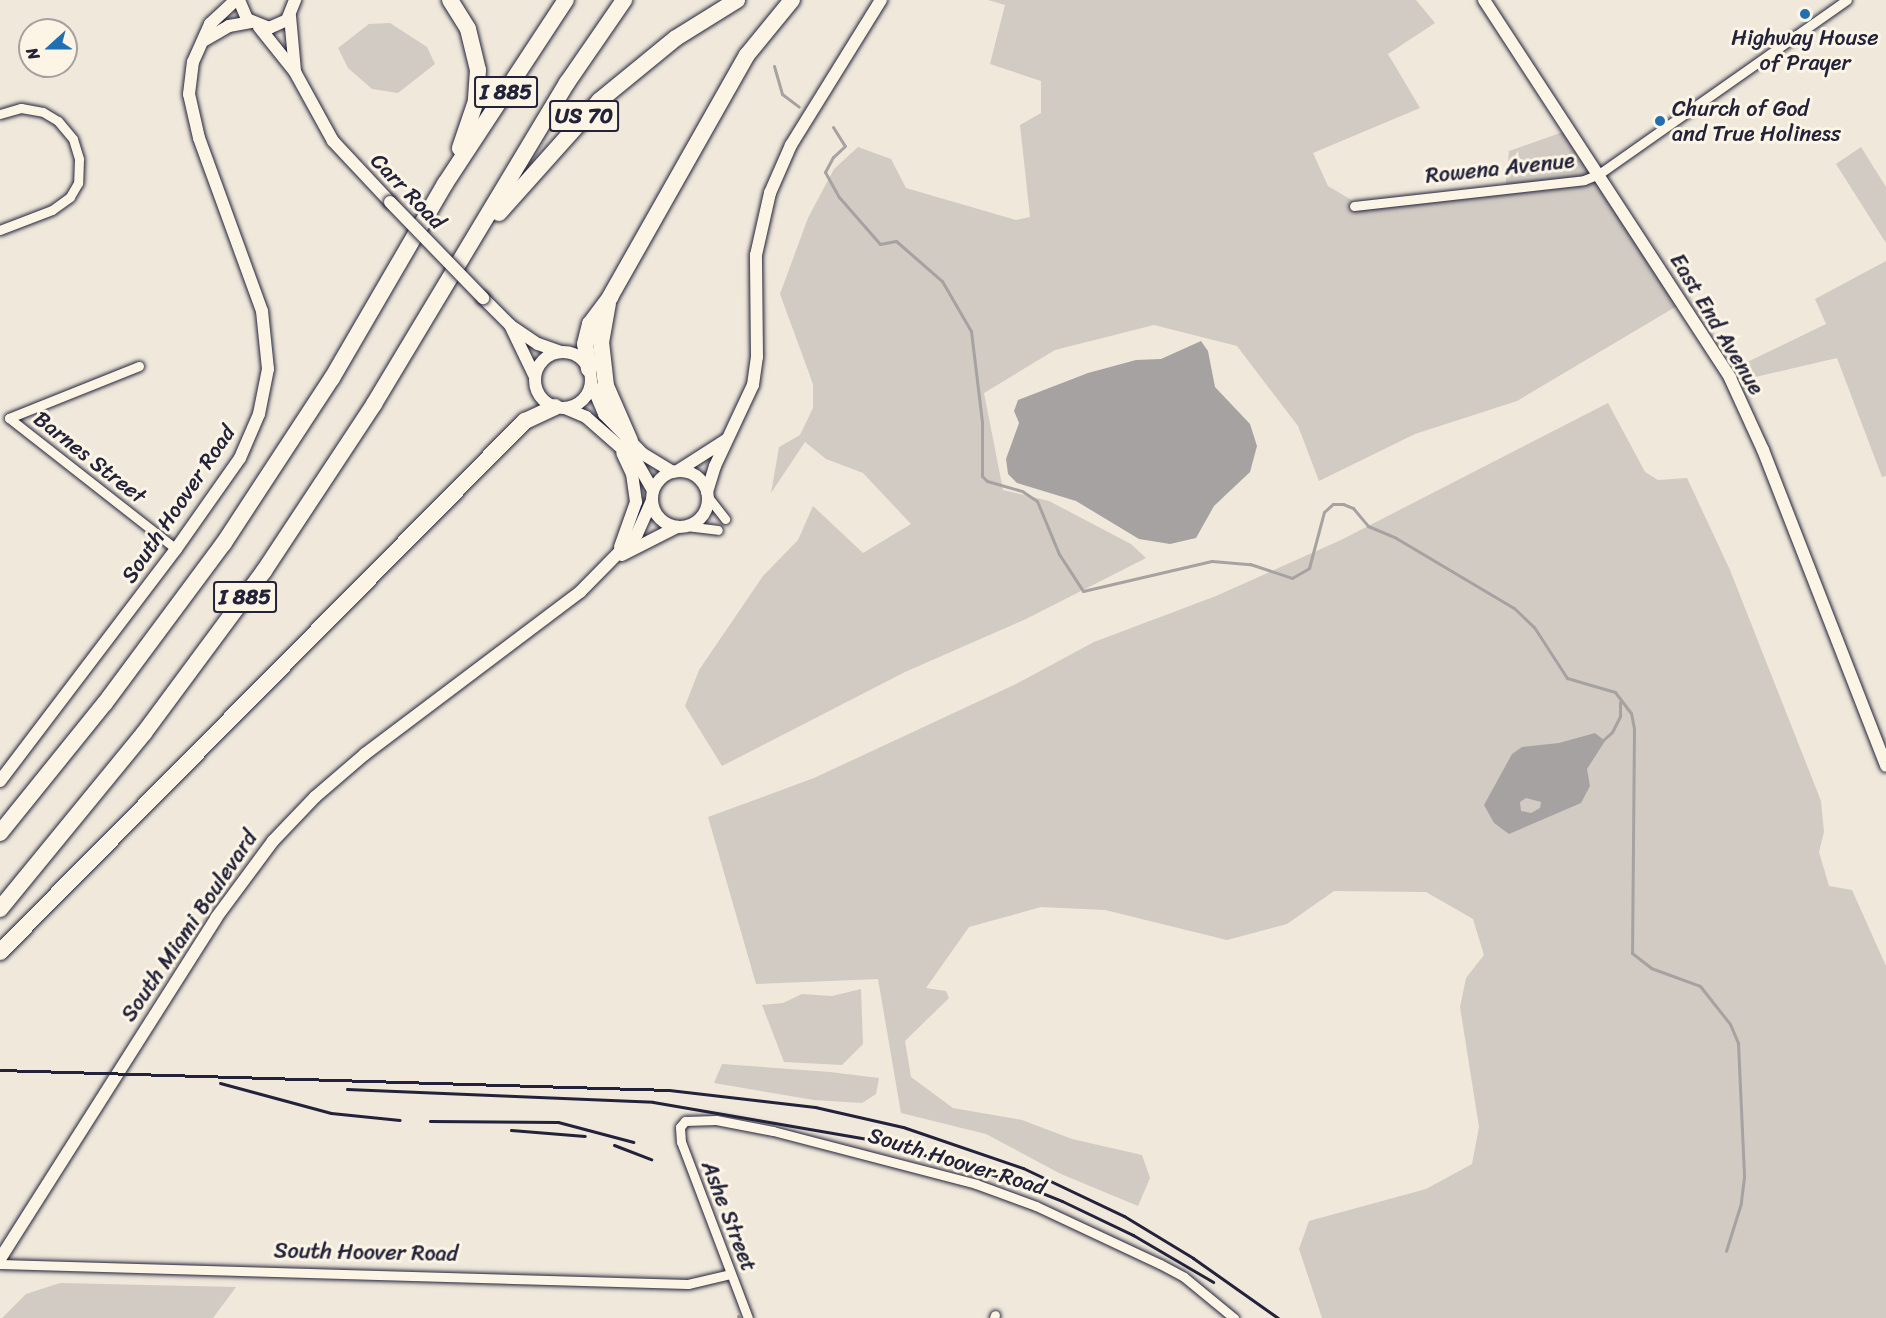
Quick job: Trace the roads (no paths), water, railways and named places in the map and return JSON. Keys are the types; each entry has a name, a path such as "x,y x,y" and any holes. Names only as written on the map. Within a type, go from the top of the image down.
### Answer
{"highway":[{"path":"445,184 469,128 478,85 473,42 450,0"},
{"name":"I 885","path":"0,833 105,703 224,543 332,378 445,184 566,0"},
{"name":"I 885","path":"0,909 144,733 251,589 326,479 567,83 624,0"},
{"name":"US 70","path":"459,263 531,174 599,101 676,38 736,0"},
{"path":"590,376 588,330 610,297 734,76 792,0"},
{"path":"610,297 601,342 606,386 624,444"},
{"path":"0,952 525,421 560,407"}],"street":[{"name":"Carr Road","path":"238,0 295,72 333,141 510,325 538,344 561,352"},
{"name":"South Hoover Road","path":"0,781 176,549 247,444 263,397 268,369 259,297 190,106 190,72 210,24 238,0"},
{"path":"203,41 222,29 255,24 274,27 290,16 295,0"},
{"path":"682,527 702,516 726,440 748,400 755,371 756,255 770,194 791,145 881,0"},
{"name":"East End Avenue","path":"1484,0 1599,174 1738,394 1886,766"},
{"name":"Rowena Avenue","path":"1354,206 1584,180 1599,174 1847,0"},
{"name":"Carr Road","path":"290,16 295,72"},
{"path":"0,114 21,108 43,112 58,121 73,139 79,159 78,183 70,197 52,210 0,230"},
{"name":"Carr Road","path":"510,325 535,377"},
{"path":"718,530 682,527 660,518 639,465 624,444 600,410 590,376 580,357 561,352 544,359 535,377 540,395 560,407 586,417 624,444 650,460 675,471 696,476 725,519"},
{"name":"Barnes Street","path":"139,366 9,418 176,549"},
{"path":"560,407 582,400 590,376"},
{"path":"652,496 660,479 726,440"},
{"path":"615,560 636,502 624,444"},
{"name":"South Miami Boulevard","path":"0,1258 216,918 280,833 365,754 555,613 615,560 643,527 652,496"},
{"name":"South Miami Boulevard","path":"615,560 682,527"},
{"name":"South Hoover Road","path":"680,1127 692,1119 739,1124 976,1184 1036,1206 1160,1264 1191,1283 1234,1318"},
{"name":"Ashe Street","path":"680,1127 681,1142 748,1318"},
{"name":"South Hoover Road","path":"0,1264 688,1284 730,1274"}],"waterway":[{"path":"774,66 782,94 799,107"},
{"path":"833,127 845,146 833,157 825,172 839,197 880,244 896,241 942,281 971,331 982,422 982,476 987,481 1022,491 1037,501 1059,554 1083,591 1212,561 1250,564 1292,578 1309,568 1324,512 1333,504 1343,504 1353,508 1368,526 1396,538 1514,608 1534,627 1567,678 1615,692 1631,713 1634,728 1632,953 1651,968 1700,986 1730,1024 1738,1043 1744,1177 1741,1203 1726,1251"},
{"path":"1602,741 1612,732 1620,716 1620,702"}],"railway":[{"path":"0,1070 669,1090 815,1107 903,1127 1023,1168 1124,1216 1193,1258 1278,1318"},
{"path":"220,1083 331,1113 400,1120"},
{"path":"347,1089 653,1102 872,1140 1007,1179 1062,1201 1133,1235 1213,1282"},
{"path":"430,1121 558,1122 633,1142"},
{"path":"511,1130 585,1136"},
{"path":"614,1145 651,1159"}],"place":[{"name":"Highway House of Prayer","path":"1805,14"},
{"name":"Church of God and True Holiness","path":"1660,121"}]}
